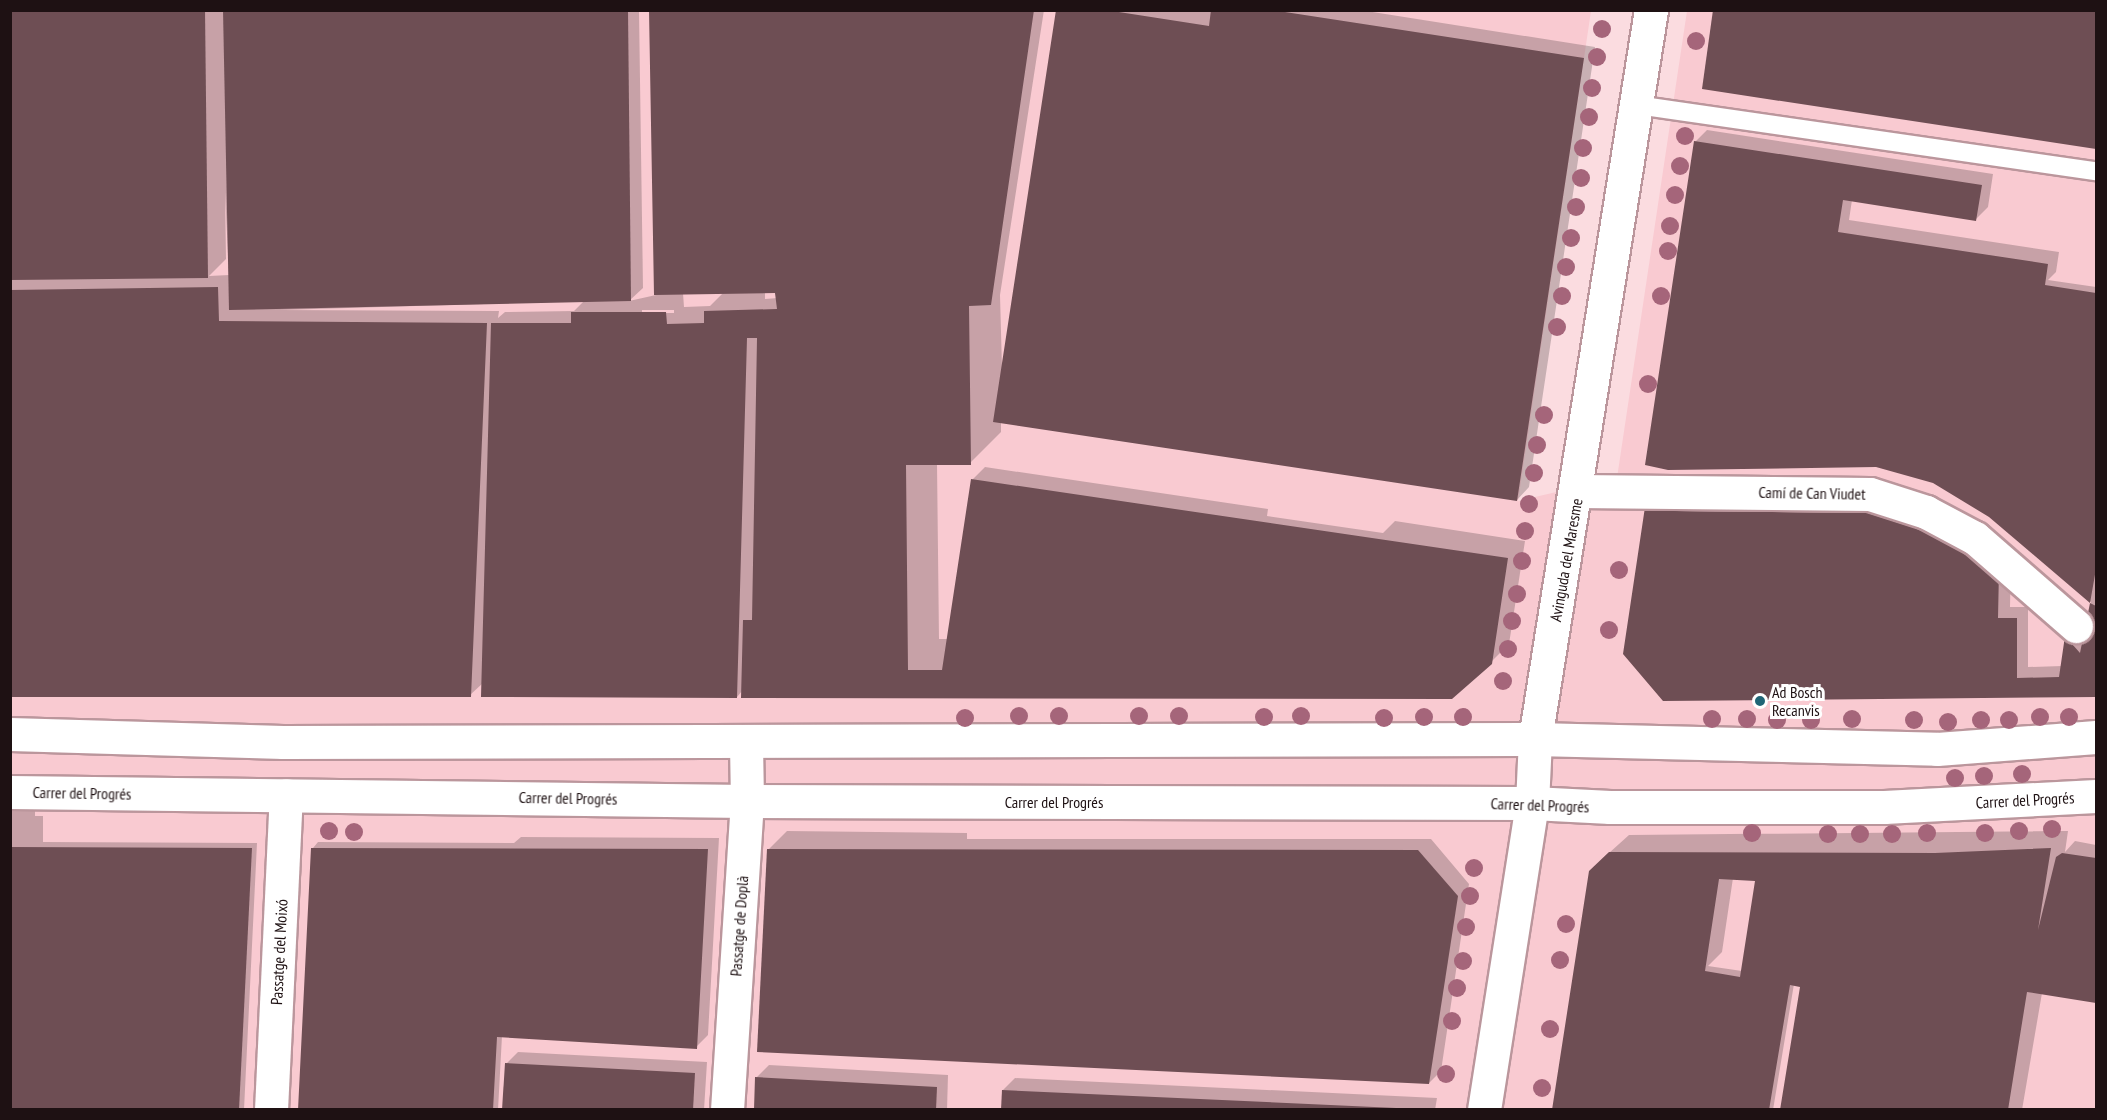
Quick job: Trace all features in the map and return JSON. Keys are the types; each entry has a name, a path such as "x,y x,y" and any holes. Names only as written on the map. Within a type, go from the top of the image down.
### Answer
{"street":[{"name":"Avinguda del Maresme","path":"1484,1110 1532,803 1535,739 1577,491 1651,10"},
{"name":"Camí de Can Viudet","path":"1577,491 1870,494 1926,512 1975,538 2076,626"},
{"path":"10,734 283,742 503,739 746,742 1535,739 1937,748 2085,738"},
{"name":"Passatge de Doplà","path":"727,1110 747,801 746,742"},
{"name":"Carrer del Progrés","path":"10,792 747,801 1532,803 1610,807 1884,807 2097,796"},
{"name":"Passatge del Moixó","path":"271,1110 286,795"}],"lane":[{"path":"1636,105 2097,171"}],"shaded area":[{"path":"10,11 1591,11 1518,501 1617,478 1687,11 2096,11 2096,1109 11,1109"}],"building":[{"path":"10,10 205,10 208,278 10,280"},
{"path":"223,10 628,10 631,301 229,310"},
{"path":"649,10 1034,10 991,305 969,306 971,465 906,465 908,670 942,670 971,479 1508,558 1492,664 1452,699 741,698 743,620 752,620 757,338 747,338 737,698 481,697 491,323 571,323 571,312 666,312 667,324 704,323 704,311 777,309 775,293 654,295"},
{"path":"1056,10 1106,10 1209,26 1211,10 1272,10 1584,58 1517,501 993,422"},
{"path":"1713,10 2096,10 2096,149 1702,89"},
{"path":"1694,141 1982,185 1976,221 1843,200 1838,232 2048,264 2045,285 2096,293 2096,569 2090,603 1989,517 1933,483 1876,467 1668,470 1645,465"},
{"path":"218,287 219,321 487,323 471,697 10,697 10,290"},
{"path":"1858,506 1930,531 1999,570 1998,618 2017,618 2017,678 2059,677 2065,636 2080,653 2090,603 2096,606 2096,697 1663,701 1623,654 1645,507"},
{"path":"10,847 252,848 239,1110 10,1110"},
{"path":"311,848 708,849 697,1049 497,1037 493,1110 298,1110"},
{"path":"2051,848 2038,930 2056,857 2062,853 2096,858 2096,1003 2027,992 2008,1110 1780,1110 1800,987 1790,985 1769,1110 1552,1110 1589,871 1609,852 1935,853","holes":["1719,879 1755,881 1740,977 1705,971"]},
{"path":"767,849 1418,850 1458,896 1429,1084 757,1052"},
{"path":"505,1063 695,1073 693,1110 502,1110"},
{"path":"755,1077 937,1087 936,1110 754,1110"},
{"path":"1002,1090 1396,1108 1396,1110 1001,1110"}],"place":[{"name":"Ad Bosch Recanvis","path":"1760,701"}]}
